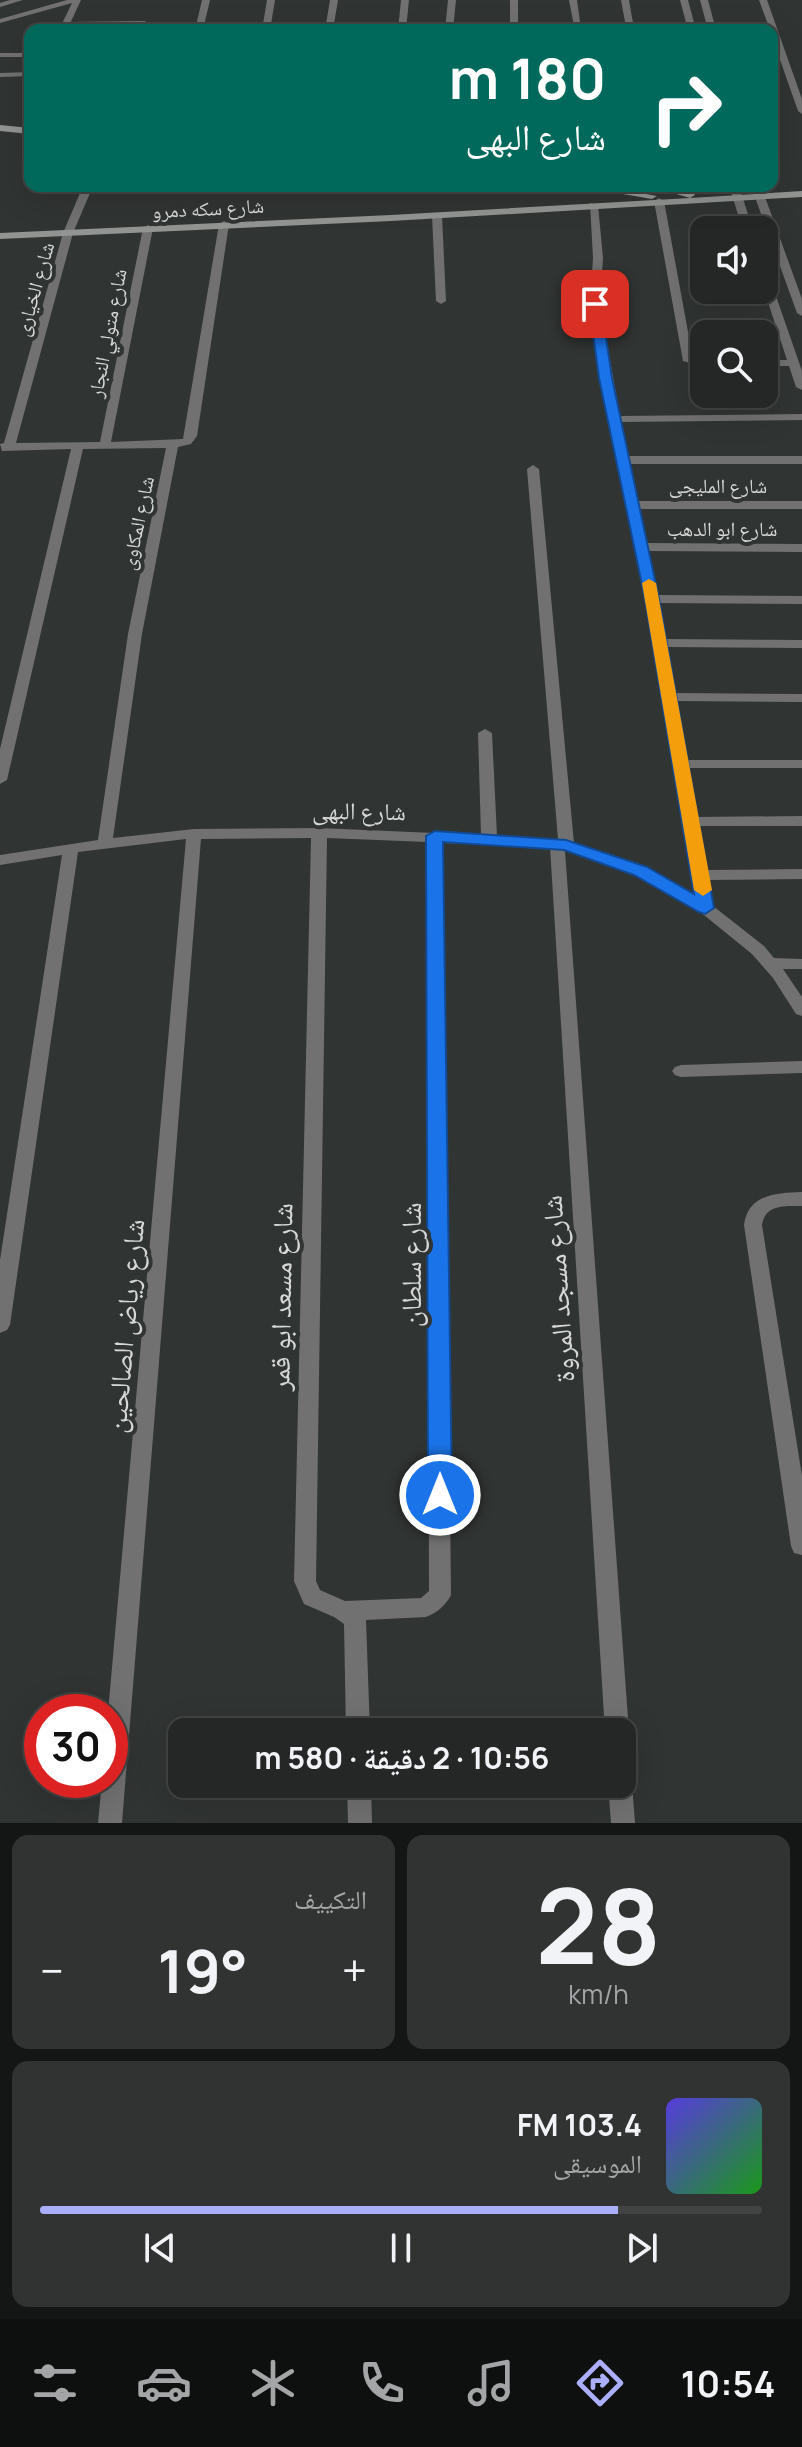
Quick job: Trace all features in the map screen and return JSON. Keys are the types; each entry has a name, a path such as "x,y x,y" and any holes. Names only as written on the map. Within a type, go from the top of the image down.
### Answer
{"main road":[{"path":"0,118 24,120"},
{"path":"0,128 24,130"},
{"path":"631,192 664,201"},
{"path":"677,192 703,199"},
{"name":"شارع سكه دمرو","path":"0,236 437,216 703,199 731,192"},
{"name":"شارع سكه دمرو","path":"772,192 802,194"}],"street":[{"path":"0,5 19,0"},
{"path":"0,18 55,0"},
{"path":"0,18 76,0"},
{"path":"66,24 76,0"},
{"path":"200,24 206,0"},
{"path":"267,24 271,0"},
{"path":"330,24 334,0"},
{"path":"403,24 405,0"},
{"path":"450,24 452,0"},
{"path":"514,0 514,24"},
{"path":"573,0 575,23 582,24"},
{"path":"625,0 628,24"},
{"path":"684,0 690,24"},
{"path":"704,0 710,24"},
{"path":"763,0 771,24"},
{"path":"125,24 145,23"},
{"path":"778,43 802,111"},
{"path":"0,55 24,55"},
{"path":"0,75 24,74"},
{"name":"شارع الخيارى","path":"2,448 68,233 85,192"},
{"path":"735,192 743,216"},
{"path":"757,192 802,313"},
{"path":"664,201 690,361"},
{"path":"593,205 598,258 595,304 606,378 652,599 705,908"},
{"path":"437,216 441,301"},
{"name":"شارع المكاوى","path":"105,843 135,634 173,444 187,442 191,436 224,224"},
{"name":"شارع متولي النجار","path":"105,445 148,228"},
{"path":"774,304 802,387"},
{"path":"778,363 794,363"},
{"path":"616,419 802,417"},
{"path":"2,448 173,444"},
{"path":"0,780 78,446"},
{"path":"625,460 802,460"},
{"name":"شارع مسجد المروة","path":"533,469 562,844 616,1718"},
{"name":"شارع المليجى","path":"634,505 802,505"},
{"name":"شارع ابو الدهب","path":"642,547 802,548"},
{"path":"652,599 802,600"},
{"path":"658,643 802,644"},
{"path":"669,697 802,698"},
{"path":"485,733 489,839"},
{"path":"681,764 802,764"},
{"path":"691,822 802,821"},
{"name":"شارع مسعد ابو قمر","path":"319,833 305,1589 315,1601 346,1611"},
{"name":"شارع البهى","path":"0,860 105,843 194,834 435,836 562,844 640,871 705,908 733,928 769,963 802,1010"},
{"name":"شارع رياض الصالحين","path":"110,1823 194,834"},
{"name":"شارع سلطان","path":"346,1611 426,1607 440,1595 435,836"},
{"path":"0,1325 71,848"},
{"path":"701,875 802,874"},
{"path":"769,963 802,964"},
{"path":"681,1071 802,1067"},
{"path":"802,1199 762,1205 756,1210 753,1225 802,1546"},
{"path":"346,1611 355,1621 358,1718"},
{"path":"359,1798 360,1823"},
{"path":"621,1798 623,1823"}],"slow traffic":[{"path":"649,583 703,890"}],"route":[{"path":"440,1495 435,836 566,845 640,871 705,908 652,599 606,378 595,304"}]}
